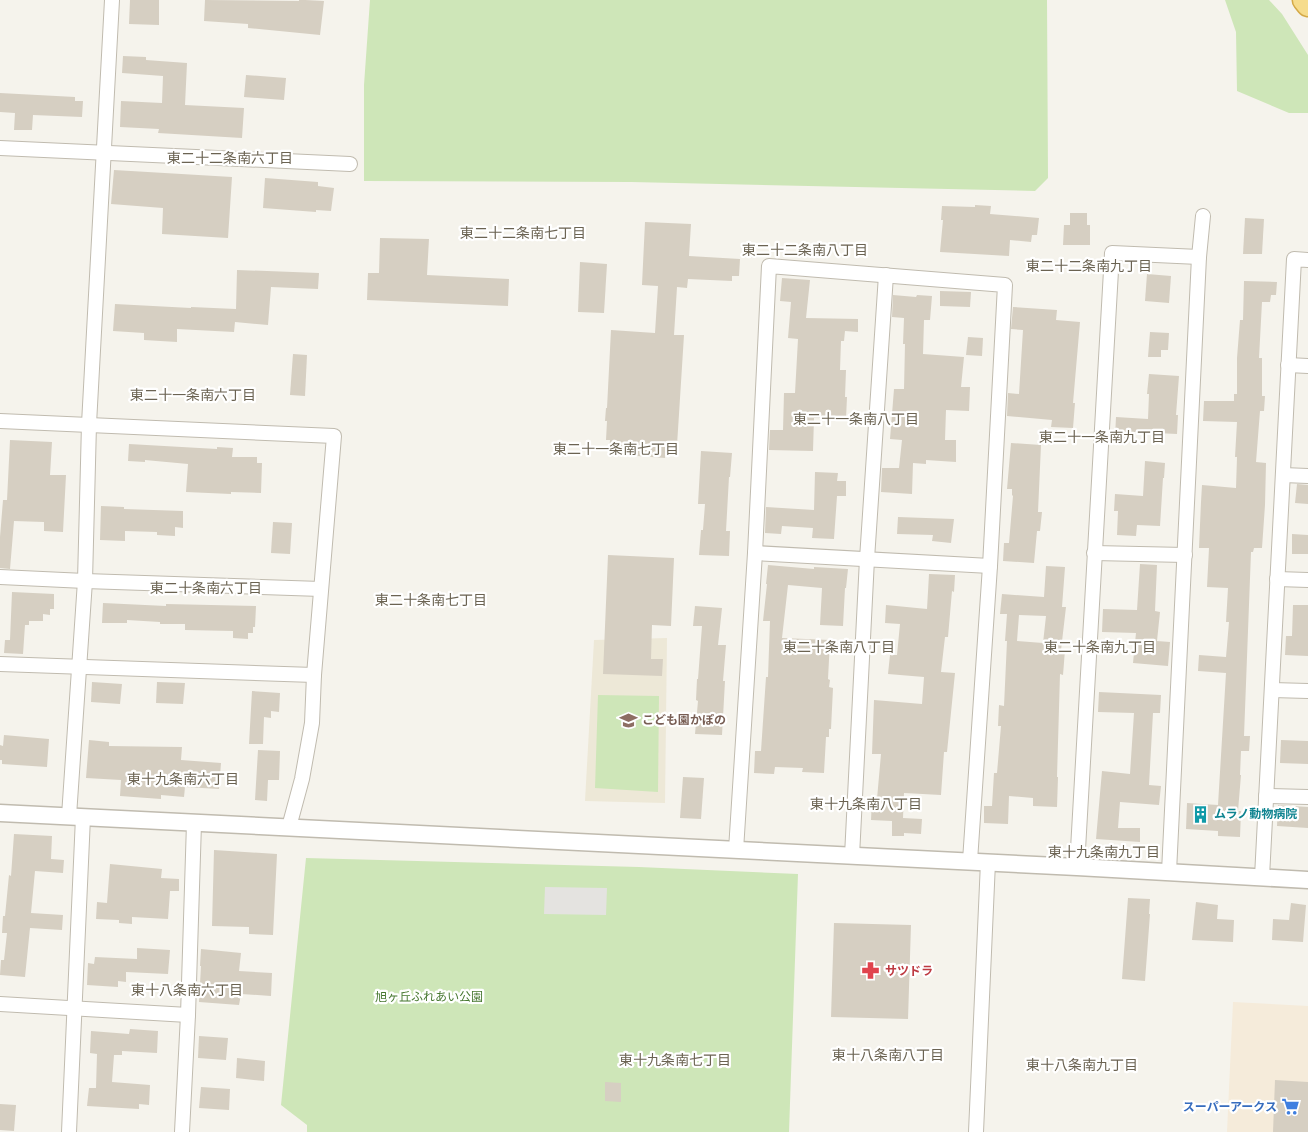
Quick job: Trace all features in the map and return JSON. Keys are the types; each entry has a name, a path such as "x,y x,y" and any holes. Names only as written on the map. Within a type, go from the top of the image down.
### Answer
{"highway":[{"path":"1304,0 1308,5"}],"street":[{"path":"69,1132 74,1007 79,667 85,581 89,424 112,0"},
{"path":"0,148 350,164"},
{"path":"1170,872 1203,216"},
{"path":"1077,867 1112,253 1200,257"},
{"path":"1262,876 1294,259 1308,260"},
{"path":"736,850 755,553 769,266 1005,285 990,566 970,861"},
{"path":"852,856 886,275"},
{"path":"1288,365 1308,366"},
{"path":"0,421 334,436 314,676 312,723 302,779 289,827"},
{"path":"1283,475 1308,476"},
{"path":"755,553 990,566"},
{"path":"1094,553 1185,555"},
{"path":"0,577 321,589"},
{"path":"1277,580 1308,580"},
{"path":"0,664 314,676"},
{"path":"1272,690 1308,691"},
{"path":"1266,796 1308,797"},
{"path":"0,813 970,861 1308,880"},
{"path":"182,1132 194,822"},
{"path":"976,1132 988,862"},
{"path":"0,1004 188,1015"}],"shaded area":[{"name":"こども園かぽの","path":"667,638 665,803 585,801 594,640"},
{"path":"545,887 607,888 606,915 544,914"},
{"path":"1233,1002 1308,1006 1308,1132 1227,1132"}],"green space":[{"path":"370,0 1047,0 1048,178 1035,191 631,182 364,181 364,85"},
{"path":"1225,0 1269,0 1282,14 1308,55 1308,113 1289,113 1237,91 1236,32"},
{"path":"598,695 659,696 658,792 595,788"},
{"name":"旭ヶ丘ふれあい公園","path":"306,858 639,867 798,874 789,1132 307,1132 307,1125 281,1105"}],"building":[{"path":"130,0 159,0 159,25 129,24"},
{"path":"205,0 324,1 320,35 248,28 248,24 204,21"},
{"path":"123,56 146,57 146,60 187,63 185,105 244,108 242,138 158,133 159,129 120,127 121,101 162,103 163,76 122,73"},
{"path":"246,75 286,78 284,100 244,97"},
{"path":"0,93 75,97 75,101 83,101 82,117 33,115 32,130 14,130 15,113 0,112"},
{"path":"114,170 232,177 228,238 162,234 163,208 111,204"},
{"path":"265,178 318,182 318,186 334,188 331,211 316,210 316,212 263,208"},
{"path":"975,205 991,206 990,214 1039,218 1037,235 1032,235 1031,242 1010,240 1009,256 940,252 943,220 941,220 942,206 975,207"},
{"path":"1070,213 1087,213 1087,225 1090,225 1090,245 1063,245 1064,225 1070,225"},
{"path":"1245,218 1264,219 1262,254 1243,254"},
{"path":"645,222 691,224 689,256 740,259 739,276 732,276 732,281 688,279 687,288 677,287 674,335 684,335 677,445 666,444 665,458 609,454 610,440 606,440 607,421 605,421 611,330 655,333 658,286 642,285"},
{"path":"380,238 429,239 427,275 509,279 508,306 367,300 368,273 379,273"},
{"path":"580,262 607,264 604,313 578,312"},
{"path":"237,270 319,273 318,289 271,287 268,325 235,322 234,332 177,329 177,342 144,340 144,333 113,331 115,304 236,309"},
{"path":"1147,274 1171,276 1169,303 1145,301"},
{"path":"782,278 810,280 806,318 858,319 858,332 845,331 844,341 841,341 840,370 846,370 846,419 814,418 813,451 769,450 770,430 783,430 784,393 795,393 798,339 788,338 791,302 780,301"},
{"path":"1244,281 1277,282 1276,295 1271,295 1270,302 1262,302 1259,358 1262,358 1262,396 1265,396 1264,411 1260,411 1256,462 1266,463 1265,505 1262,548 1254,548 1253,552 1251,552 1244,736 1250,736 1249,751 1241,751 1238,811 1241,811 1240,837 1218,836 1218,831 1186,829 1187,803 1218,805 1226,673 1198,671 1199,655 1226,657 1229,622 1226,622 1228,588 1207,587 1209,548 1199,548 1201,502 1202,485 1236,488 1237,422 1203,421 1204,401 1234,401 1234,394 1237,394 1237,358 1240,320 1243,320"},
{"path":"940,291 971,292 970,307 940,306"},
{"path":"893,295 932,296 930,320 924,320 923,354 964,357 961,387 970,387 969,411 946,410 945,440 956,440 956,462 926,460 926,464 913,463 912,494 881,492 882,468 899,468 902,440 890,439 894,389 904,389 905,344 903,344 904,318 892,317"},
{"path":"1013,307 1057,310 1056,320 1080,322 1073,403 1075,403 1073,428 1051,427 1052,420 1007,416 1008,393 1019,394 1023,330 1011,329"},
{"path":"1150,332 1169,333 1168,350 1161,350 1161,357 1148,357"},
{"path":"968,337 983,338 982,356 966,355"},
{"path":"293,354 307,355 305,396 290,395"},
{"path":"1149,374 1179,376 1176,415 1178,415 1177,434 1135,432 1135,438 1115,437 1116,417 1148,419 1149,394 1147,394"},
{"path":"10,440 52,442 50,475 66,475 63,532 44,531 44,522 14,521 10,569 0,568 0,537 3,500 7,500"},
{"path":"1011,443 1041,445 1038,512 1042,512 1040,531 1037,531 1034,563 1003,561 1004,543 1009,543 1013,496 1012,489 1007,489"},
{"path":"129,444 217,449 217,447 233,448 232,457 257,457 257,463 262,463 261,493 186,492 188,464 145,460 145,462 128,461"},
{"path":"701,451 732,453 726,531 730,531 729,556 699,555 705,504 698,504"},
{"path":"1145,461 1165,463 1160,526 1137,525 1136,536 1117,535 1118,511 1114,511 1115,494 1143,496"},
{"path":"815,472 838,473 837,481 846,481 846,496 837,496 834,539 812,538 813,528 782,526 781,534 765,533 766,507 814,510"},
{"path":"1297,484 1308,485 1308,504 1295,503"},
{"path":"101,506 124,507 124,509 183,511 183,528 175,527 175,536 157,535 157,532 125,531 125,541 100,540"},
{"path":"898,517 954,519 951,543 932,541 933,535 897,534"},
{"path":"273,522 292,523 290,554 271,553"},
{"path":"1292,534 1308,535 1308,554 1292,554"},
{"path":"608,555 674,558 671,626 652,625 651,659 663,659 662,676 603,674"},
{"path":"1140,564 1157,565 1155,611 1160,612 1157,641 1170,642 1168,666 1133,663 1136,633 1102,632 1103,609 1137,610"},
{"path":"768,565 814,569 814,567 848,569 843,626 820,625 822,588 788,585 782,638 830,640 828,679 830,680 829,687 833,688 831,729 829,729 829,737 826,737 824,773 802,772 803,768 775,767 774,774 754,773 755,751 761,751 766,677 768,677 770,621 763,621"},
{"path":"1046,566 1065,567 1062,607 1066,607 1061,650 1065,650 1063,675 1060,674 1057,807 1033,806 1033,798 1009,796 1008,824 984,823 984,806 992,806 994,773 997,773 1001,726 998,726 999,705 1004,706 1007,614 1000,614 1002,594 1044,597","holes":["1019,615 1046,616 1043,643 1017,641"]},
{"path":"929,574 955,575 948,637 945,637 941,672 955,673 947,752 944,752 941,795 904,793 903,818 922,819 921,834 904,833 904,836 892,836 892,821 871,820 872,799 877,799 881,754 872,754 874,700 922,704 924,677 888,674 890,655 897,655 900,624 885,623 886,605 927,609"},
{"path":"12,592 54,594 54,609 50,609 50,615 43,614 43,621 29,621 29,625 25,625 23,654 4,653 5,640 10,640"},
{"path":"103,603 166,606 166,604 256,606 255,627 253,627 253,633 248,633 248,639 233,638 233,631 185,630 185,624 160,624 160,622 127,620 127,623 102,623"},
{"path":"1293,605 1308,605 1308,656 1285,655 1286,636 1292,636"},
{"path":"695,606 722,608 718,645 726,645 722,735 695,734 698,701 696,700 697,679 702,626 693,626"},
{"path":"92,682 122,684 120,704 91,702"},
{"path":"157,682 185,683 183,704 156,703"},
{"path":"252,691 280,693 279,712 271,711 271,718 264,717 263,744 249,744"},
{"path":"1099,692 1161,695 1160,713 1153,713 1149,785 1161,786 1159,805 1120,802 1118,828 1140,828 1140,842 1096,839 1102,771 1130,774 1134,713 1098,712"},
{"path":"4,735 49,739 47,767 2,764 2,760 0,760 0,745 3,746"},
{"path":"89,740 109,742 109,746 182,747 181,760 221,763 219,789 185,787 184,797 161,795 161,799 120,796 121,780 86,778"},
{"path":"1281,740 1308,741 1308,764 1280,763"},
{"path":"258,750 280,751 279,780 268,780 267,801 255,800"},
{"path":"683,777 704,778 701,819 680,818"},
{"path":"1278,805 1308,807 1308,828 1277,826"},
{"path":"14,834 52,836 51,859 64,860 63,873 35,871 31,913 63,915 62,930 30,928 25,977 0,975 7,933 2,933 3,916 5,916 9,875 11,876"},
{"path":"214,850 277,854 273,935 249,934 249,927 212,926"},
{"path":"110,864 162,869 161,878 179,879 179,891 170,891 168,919 132,917 132,924 119,923 119,920 96,919 97,902 107,903"},
{"path":"1128,898 1150,899 1145,981 1122,979"},
{"path":"1196,902 1218,905 1217,919 1234,920 1233,942 1192,940"},
{"path":"1291,903 1306,905 1303,942 1272,940 1273,919 1289,920"},
{"name":"サツドラ","path":"834,923 911,925 908,1019 831,1017"},
{"path":"137,948 170,950 168,974 126,972 126,982 118,981 118,987 87,985 88,963 94,964 95,957 137,959"},
{"path":"201,949 241,953 239,971 272,973 271,996 241,994 239,1005 199,1002"},
{"path":"130,1029 158,1031 157,1053 122,1051 122,1055 114,1055 112,1082 150,1085 149,1105 139,1104 139,1109 87,1106 89,1088 96,1088 97,1054 90,1053 91,1031 129,1034"},
{"path":"199,1036 228,1038 226,1060 198,1058"},
{"path":"237,1058 265,1061 264,1081 236,1078"},
{"name":"スーパーアークス","path":"1275,1080 1308,1082 1308,1132 1273,1132"},
{"path":"605,1082 621,1083 621,1102 605,1101"},
{"path":"201,1087 230,1089 229,1110 199,1108"},
{"path":"0,1104 16,1105 14,1131 0,1130"}],"place":[{"name":"こども園かぽの","path":"628,720"},
{"name":"ムラノ動物病院","path":"1200,814"},
{"name":"サツドラ","path":"871,971"},
{"name":"スーパーアークス","path":"1291,1107"}],"district":[{"name":"東二十二条南六丁目","path":"230,158"},
{"name":"東二十二条南七丁目","path":"523,233"},
{"name":"東二十二条南八丁目","path":"805,250"},
{"name":"東二十二条南九丁目","path":"1089,266"},
{"name":"東二十一条南六丁目","path":"193,395"},
{"name":"東二十一条南八丁目","path":"856,419"},
{"name":"東二十一条南九丁目","path":"1102,437"},
{"name":"東二十一条南七丁目","path":"616,449"},
{"name":"東二十条南六丁目","path":"206,588"},
{"name":"東二十条南七丁目","path":"431,600"},
{"name":"東二十条南八丁目","path":"839,647"},
{"name":"東二十条南九丁目","path":"1100,647"},
{"name":"東十九条南六丁目","path":"183,779"},
{"name":"東十九条南八丁目","path":"866,804"},
{"name":"東十九条南九丁目","path":"1104,852"},
{"name":"東十八条南六丁目","path":"187,990"},
{"name":"東十八条南八丁目","path":"888,1055"},
{"name":"東十九条南七丁目","path":"675,1060"},
{"name":"東十八条南九丁目","path":"1082,1065"}]}
